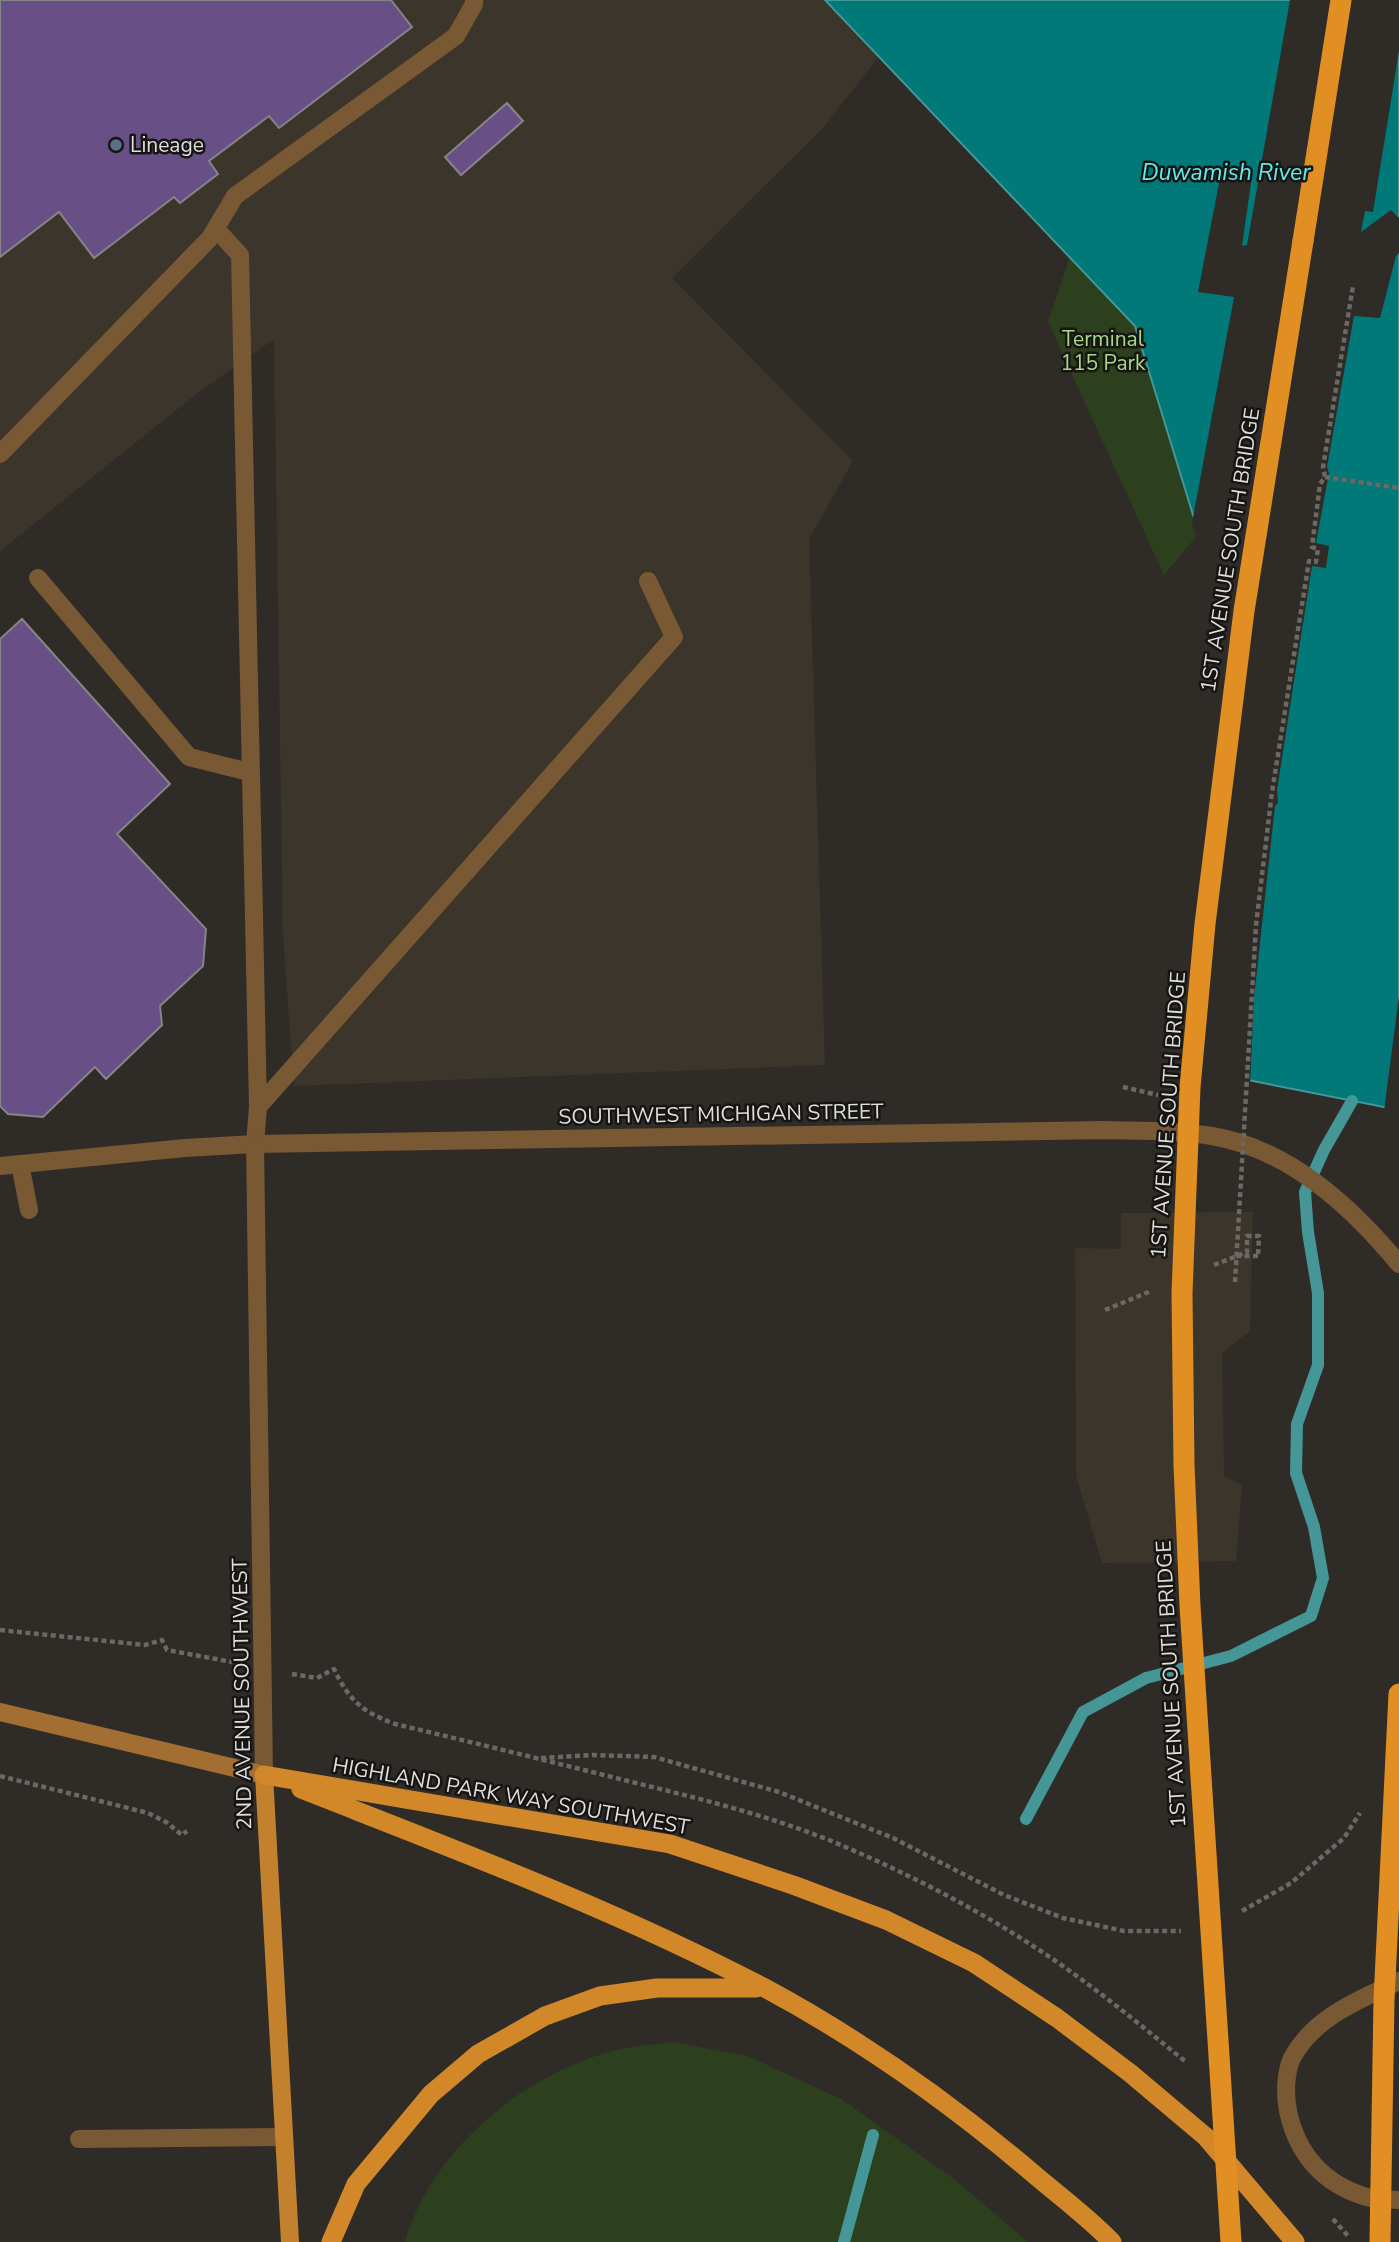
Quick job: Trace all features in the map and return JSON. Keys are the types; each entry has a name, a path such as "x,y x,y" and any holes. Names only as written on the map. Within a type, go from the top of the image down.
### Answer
{"highway":[{"name":"1ST AVENUE SOUTH BRIDGE","path":"1231,2242 1190,1606 1184,1465 1182,1293 1190,1087 1205,924 1244,611 1341,0"},
{"path":"1380,2242 1384,2000 1399,1694"},
{"name":"HIGHLAND PARK WAY SOUTHWEST","path":"264,1775 497,1867 645,1930 764,1988 872,2052 988,2135 1112,2242"},
{"name":"HIGHLAND PARK WAY SOUTHWEST","path":"264,1775 670,1844 793,1885 886,1920 974,1963 1057,2018 1130,2073 1206,2137 1295,2242"},
{"path":"331,2242 356,2184 431,2094 478,2054 545,2016 600,1996 657,1988 764,1988"}],"main road":[{"name":"HIGHLAND PARK WAY SOUTHWEST","path":"0,1712 264,1775"},
{"name":"2ND AVENUE SOUTHWEST","path":"264,1775 290,2242"}],"street":[{"path":"0,454 210,238 235,196 456,36 474,0"},
{"name":"2ND AVENUE SOUTHWEST","path":"216,229 240,255 258,1107 255,1144 264,1775"},
{"path":"37,578 189,757 249,772"},
{"path":"258,1107 674,637 648,581"},
{"name":"SOUTHWEST MICHIGAN STREET","path":"0,1166 255,1144 1163,1131 1213,1136 1256,1149 1296,1170 1338,1199 1375,1234 1399,1264"},
{"path":"20,1164 29,1210"},
{"path":"1399,1981 1338,2010 1308,2037 1291,2060 1285,2096 1293,2132 1310,2162 1336,2184 1368,2197 1399,2200"},
{"path":"79,2139 284,2137"}],"path":[{"path":"1235,1282 1258,911 1274,778 1309,561 1316,562 1318,549 1312,547 1320,484 1325,477 1323,467 1353,286"},
{"path":"1325,477 1399,488"},
{"path":"1236,1256 1258,1256 1259,1236 1247,1236 1247,1252"},
{"path":"0,1630 145,1645 162,1640 167,1650"},
{"path":"317,1678 334,1669"},
{"path":"536,1758 593,1755 654,1757 779,1792 893,1838 1004,1895 1063,1918 1124,1931 1181,1932 1194,1928"},
{"path":"0,1776 128,1806 166,1822 182,1835 187,1831"},
{"path":"1233,1916 1291,1883 1345,1838 1365,1806"}],"shaded area":[{"path":"0,0 825,0 879,56 824,127 672,278 853,461 809,539 825,1065 294,1086 283,937 274,339 195,395 0,551"},
{"path":"1253,1212 1250,1331 1222,1353 1224,1476 1242,1485 1236,1561 1102,1563 1076,1475 1075,1248 1121,1249 1121,1213"}],"green space":[{"name":"Terminal 115 Park","path":"1070,257 1135,325 1199,533 1164,575 1048,322"},
{"path":"672,2042 747,2056 841,2099 954,2179 1028,2242 405,2242 417,2209 458,2148 485,2121 515,2098 546,2078 580,2062 620,2049"}],"water":[{"name":"Duwamish River","path":"825,0 1399,0 1399,1110 1172,1065 1217,593 1135,326"}],"pier":[{"path":"1290,0 1399,0 1399,51 1373,212 1365,211 1361,232 1391,210 1399,218 1399,253 1380,318 1354,316 1316,543 1329,546 1326,568 1312,566 1277,790 1278,803 1275,806 1254,998 1250,1084 1171,1069 1168,1065 1214,593 1192,523 1234,297 1198,292 1220,178 1230,171 1252,176 1242,246 1247,245"},
{"path":"1399,996 1399,1114 1384,1111"}],"building":[{"name":"Lineage","path":"0,0 391,0 412,27 279,128 269,116 209,161 218,174 180,203 174,197 94,258 59,212 0,257"},
{"path":"507,103 523,121 461,175 445,157"},
{"path":"22,619 170,784 117,834 206,929 203,966 160,1006 162,1025 106,1079 95,1067 43,1117 8,1114 0,1106 0,639"}],"waterway":[{"path":"1026,1819 1083,1712 1146,1678 1231,1656 1311,1616 1323,1578 1314,1527 1296,1473 1297,1424 1318,1365 1318,1293 1308,1232 1305,1192 1324,1150 1352,1101"},
{"path":"844,2242 873,2135"}],"place":[{"name":"Lineage","path":"116,145"}]}
